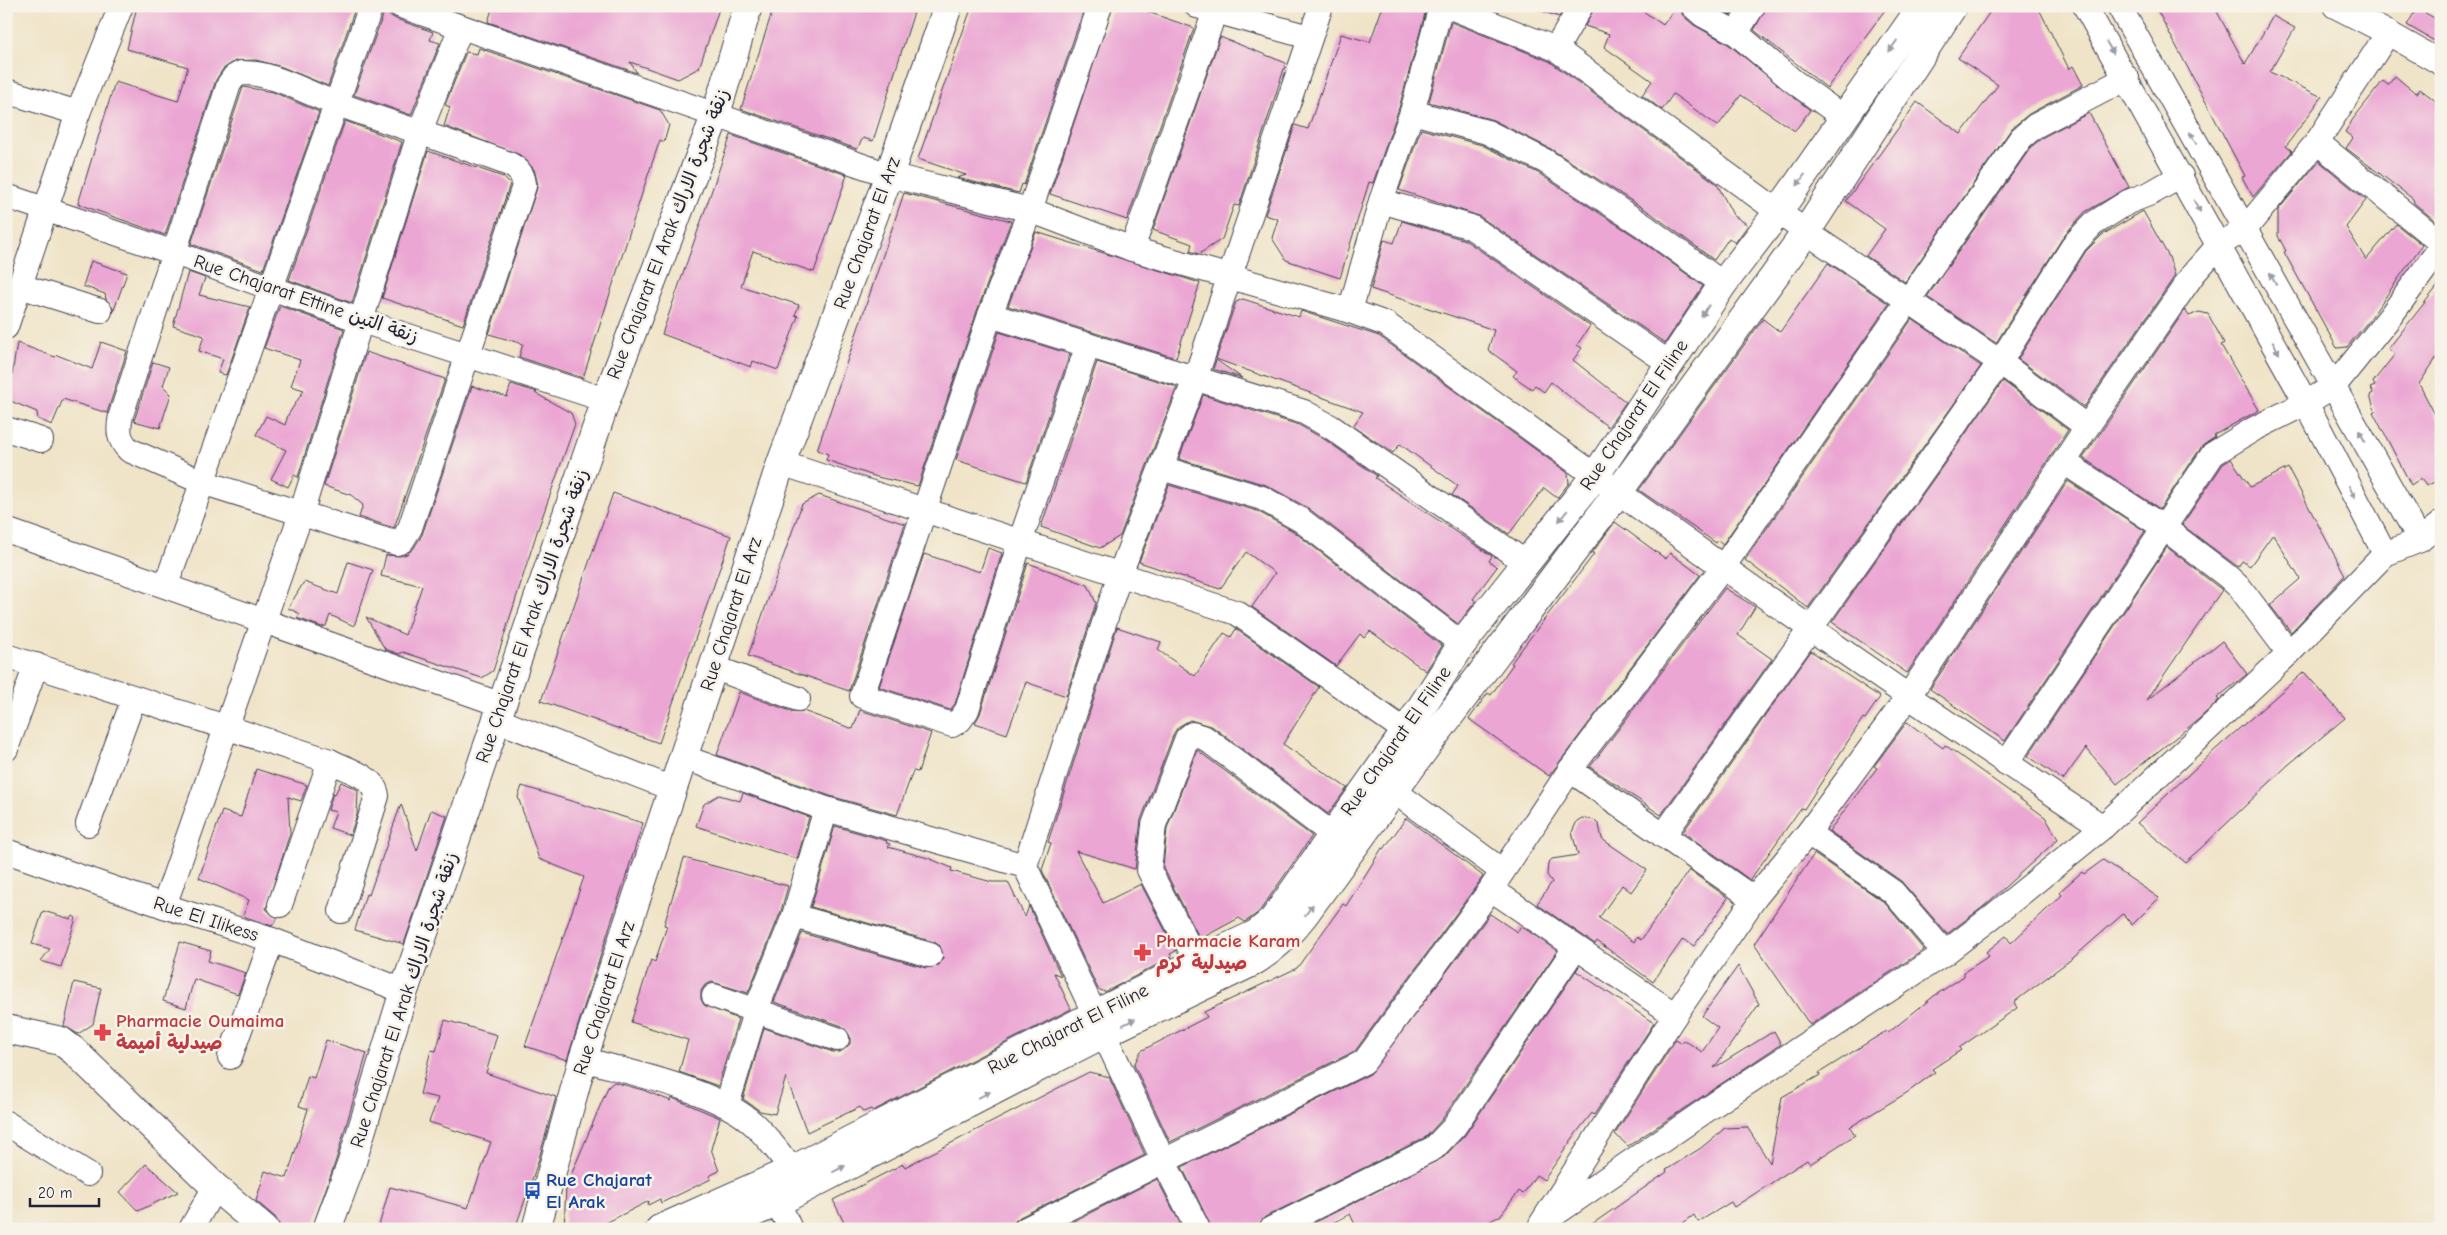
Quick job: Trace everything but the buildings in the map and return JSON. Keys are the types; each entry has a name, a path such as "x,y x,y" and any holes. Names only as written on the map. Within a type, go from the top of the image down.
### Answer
{"street":[{"path":"6,327 78,114 120,6"},
{"path":"166,585 371,6"},
{"name":"Rue Chajarat El Arak زنقة شجرة الاراك","path":"326,1229 351,1165 404,991 606,400 716,114 748,6"},
{"name":"Rue Chajarat El Arz","path":"536,1229 583,1059 781,463 889,175 948,6"},
{"path":"1088,345 1020,542 972,695 960,720 952,725 862,696 990,315 1030,210 1100,6"},
{"path":"1198,1229 1164,1162 1025,866 1120,574 1195,379 1321,6"},
{"path":"1350,310 1381,201 1412,112 1441,6"},
{"path":"1448,6 1556,49 1806,232 2000,362 2087,427"},
{"path":"1556,49 1581,6"},
{"path":"1693,6 1702,15 1736,33 1793,81 1843,117"},
{"path":"1736,33 1753,6"},
{"name":"Rue Chajarat El Filine","path":"660,1229 798,1178 1100,1025 1251,963 1273,950 1304,916 1394,791 1416,739 1462,644 1595,476 1723,284 1778,212 1922,6"},
{"name":"Rue Chajarat El Filine","path":"1100,1025 1198,962 1256,934 1273,920 1332,834 1416,739 1620,491 1806,232 1953,6"},
{"path":"2085,6 2127,78 2306,403 2385,554"},
{"path":"2119,6 2420,540"},
{"path":"2335,6 2388,32 2441,63"},
{"path":"408,8 889,175 1030,210 1132,249 1229,278 1350,310 1386,324 1595,476 1620,491 1908,697 2103,827"},
{"path":"1132,249 1206,9 1309,37"},
{"path":"164,906 301,514 420,131 461,27"},
{"path":"1536,1226 1675,1014 1754,899 1808,833 1908,697 2087,427 2194,273 2218,245 2245,229 2317,142 2388,32"},
{"path":"241,73 265,76 335,104 420,131 509,164 517,168 524,179 524,186 469,355 410,528 402,541 396,543 202,482 129,450 122,444 118,435 121,415 229,84 234,77 241,73"},
{"path":"1026,1229 1364,1062 1496,880 1570,770 1723,566 2021,138 2035,126 2127,78"},
{"path":"6,91 78,114"},
{"path":"1412,112 1487,132 1545,161 1644,226 1723,284"},
{"path":"2317,142 2441,243"},
{"path":"1663,836 1813,628 2000,362 2075,243 2093,224 2128,202 2151,193 2181,176"},
{"name":"Rue Chajarat Ettine زنقة التين","path":"6,196 362,321 606,400"},
{"path":"1381,201 1471,226 1669,363"},
{"path":"2006,764 2162,527 2213,454 2254,429 2306,403 2334,386 2389,318 2441,247"},
{"path":"20,286 100,311"},
{"path":"990,315 1304,412 1331,427 1526,563"},
{"path":"6,429 41,440"},
{"path":"2064,462 2162,527 2227,576 2241,589 2289,653"},
{"path":"781,463 1237,613 1416,739"},
{"path":"1162,468 1262,498 1301,520 1462,644"},
{"path":"1536,1226 1721,1100 1945,953 2103,827 2289,653 2385,554 2420,540 2441,522"},
{"path":"6,530 263,619 499,712 673,789"},
{"path":"6,656 330,762 363,777 374,787 377,796 341,911"},
{"path":"6,749 36,665"},
{"path":"713,668 798,699"},
{"path":"88,824 134,698"},
{"path":"1198,962 1149,870 1154,825 1187,738 1192,734 1205,738 1332,834"},
{"path":"683,757 826,809 1025,866"},
{"path":"280,905 330,762"},
{"path":"1570,770 1754,899"},
{"path":"1394,791 1575,948 1675,1014"},
{"path":"727,1105 755,1012 794,916 826,809"},
{"path":"1808,833 1893,892 1945,953"},
{"name":"Rue El Ilikess","path":"6,851 164,906 272,940 404,991"},
{"path":"794,916 930,955"},
{"path":"230,1057 272,940"},
{"path":"1271,1229 1434,1148 1454,1127 1575,948"},
{"path":"714,996 755,1012 837,1039"},
{"path":"6,1028 60,1042 74,1051 215,1187 265,1229"},
{"path":"583,1059 666,1083 727,1105 750,1121 798,1178"},
{"path":"8,1130 88,1174"},
{"name":"Rue Chajarat El Filine","path":"717,1229 778,1202 798,1178"},
{"path":"191,1229 215,1187"},
{"path":"778,1202 790,1229"}],"place":[{"name":"Pharmacie Karam صيدلية كرم","path":"1142,952"},
{"name":"Pharmacie Oumaima صيدلية أميمة","path":"102,1032"},
{"name":"Rue Chajarat El Arak","path":"532,1191"}]}
